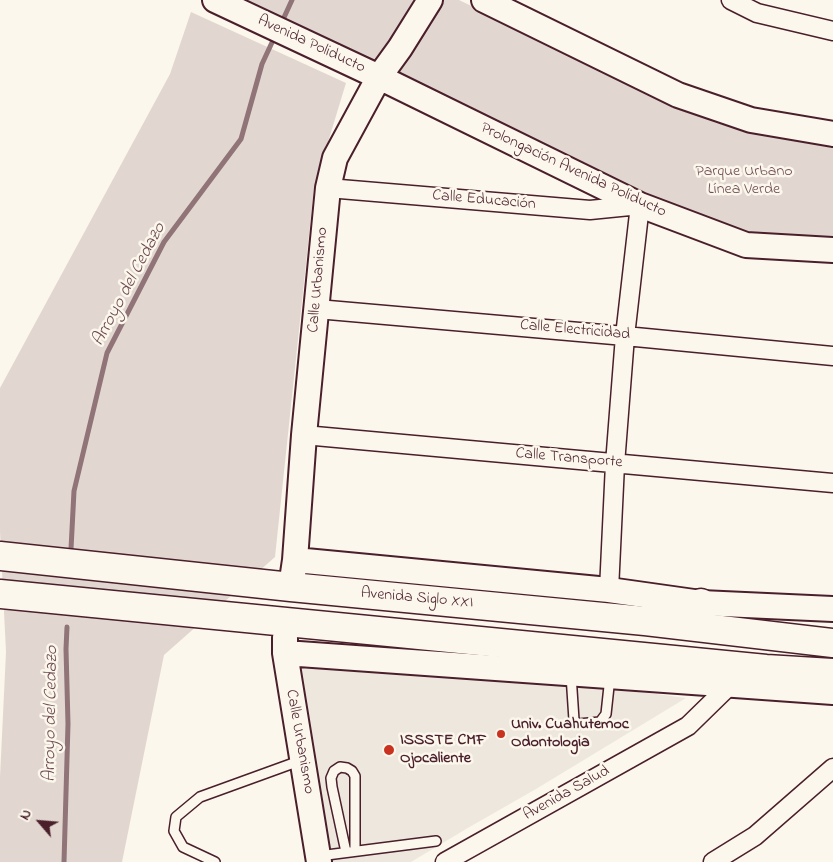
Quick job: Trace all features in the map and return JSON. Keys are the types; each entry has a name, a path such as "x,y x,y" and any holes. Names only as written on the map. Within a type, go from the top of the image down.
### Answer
{"highway":[{"name":"Avenida Siglo XXI","path":"0,556 291,587 645,621 833,643"},
{"path":"0,594 766,669 833,673"},
{"path":"645,621 701,603"},
{"path":"766,669 801,679 833,682"}],"street":[{"name":"Avenida Poliducto","path":"215,0 379,78"},
{"name":"Calle Urbanismo","path":"291,587 328,188 335,158 379,78 430,0"},
{"path":"484,0 678,95 752,120 833,134"},
{"path":"731,0 758,6 833,31"},
{"name":"Prolongación Avenida Poliducto","path":"379,78 640,205 746,245 833,250"},
{"name":"Calle Educación","path":"328,188 590,210 640,205"},
{"path":"609,590 625,336 640,205"},
{"name":"Calle Electricidad","path":"317,308 833,356"},
{"name":"Calle Transporte","path":"304,434 833,483"},
{"name":"Avenida Siglo XXI","path":"295,560 609,590 701,603 828,604"},
{"name":"Calle Urbanismo","path":"286,621 285,652 319,859"},
{"path":"285,652 833,692"},
{"name":"Avenida Salud","path":"445,862 688,726 731,684"},
{"path":"713,862 755,836 833,768"}],"lane":[{"path":"571,673 574,720 578,724 600,722 606,714 610,675"},
{"path":"215,862 183,848 174,831 176,817 200,797 302,759"},
{"path":"340,768 347,768 355,776 350,852 332,787 331,778 334,771 340,768"},
{"path":"319,859 350,852 436,841"}],"shaded area":[{"name":"ISSSTE CMF Ojocaliente","path":"298,663 537,678 686,698 411,862 328,862"}],"green space":[{"name":"Parque Urbano Línea Verde","path":"235,0 459,0 716,123 833,148 833,240 755,235 727,230 665,204"},
{"path":"191,12 346,83 314,188 275,557 164,655 122,862 0,862 0,777 6,652 0,531 0,388 170,74"}],"waterway":[{"name":"Arroyo del Cedazo","path":"281,24 292,0"},
{"name":"Arroyo del Cedazo","path":"71,549 74,491 107,353 164,242 241,139 262,64 275,36"},
{"name":"Arroyo del Cedazo","path":"64,862 68,724 67,627"}],"place":[{"name":"Univ. Cuahutemoc Odontologia","path":"501,734"},
{"name":"ISSSTE CMF Ojocaliente","path":"389,750"}]}
